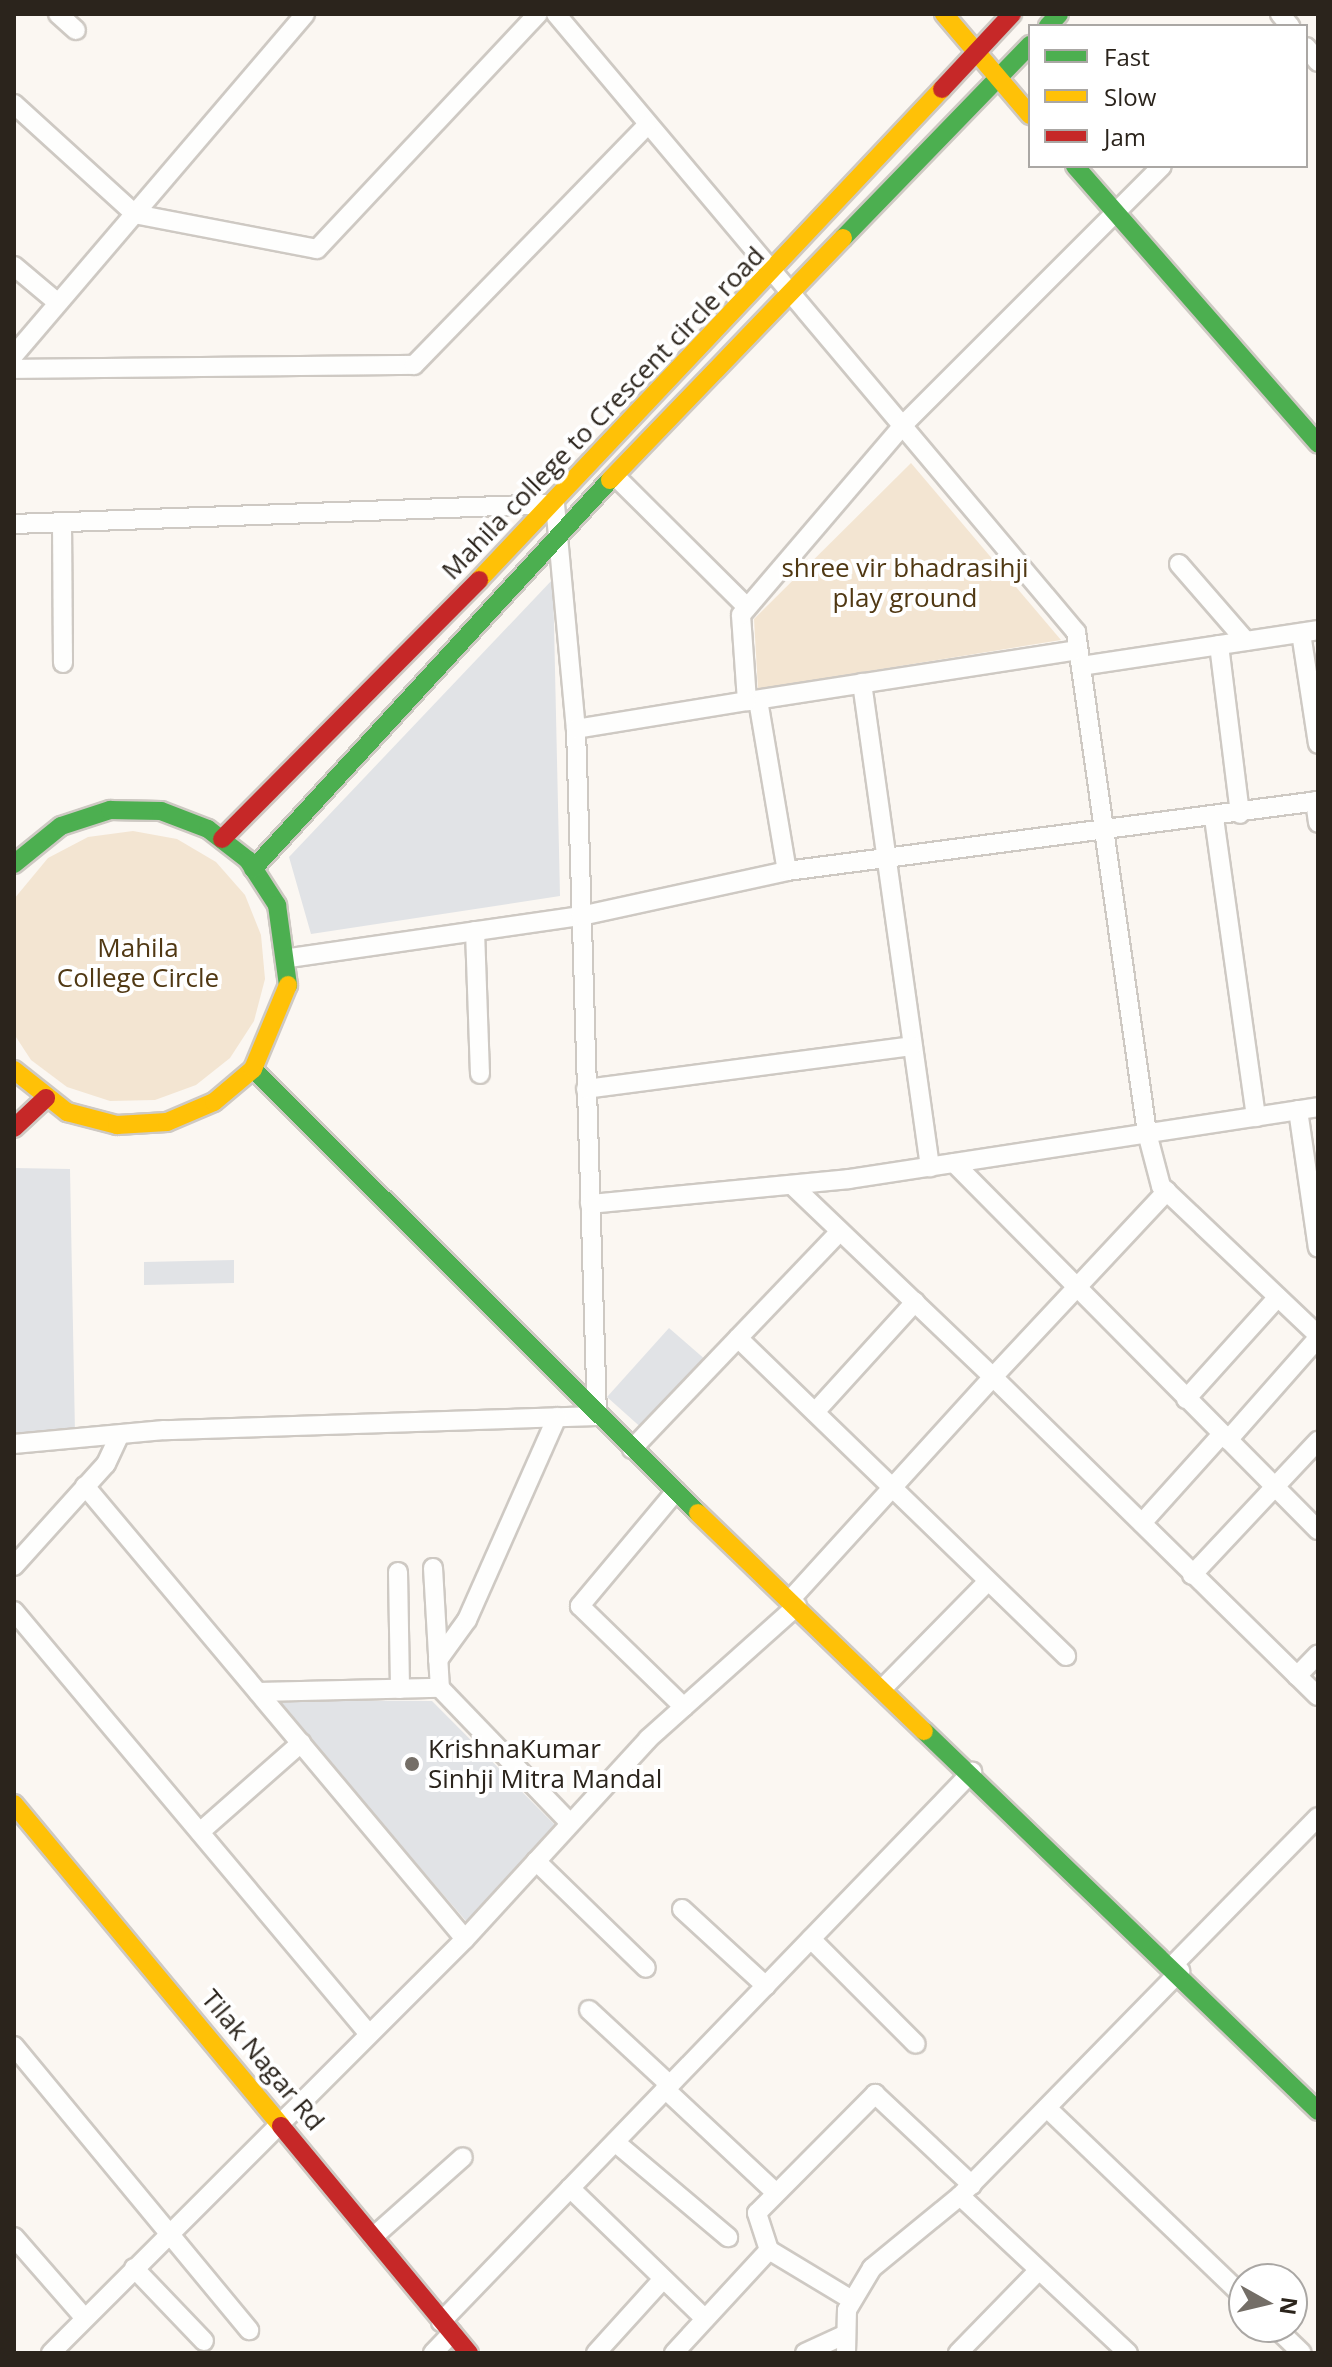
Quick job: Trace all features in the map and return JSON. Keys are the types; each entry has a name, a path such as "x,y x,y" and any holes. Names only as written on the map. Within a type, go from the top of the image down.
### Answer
{"main road":[{"path":"944,14 1028,113"},
{"name":"Mahila college to Crescent circle road","path":"222,839 555,504 773,276 1012,14"},
{"name":"Mahila college to Crescent circle road","path":"253,869 556,536 1028,47"},
{"path":"1077,168 1318,444"},
{"path":"14,1071 67,1112 117,1125 167,1122 214,1102 253,1069 287,997 289,958 277,905 253,869 222,839 161,811 110,810 61,826 16,856"},
{"path":"253,1069 597,1416 1177,1968 1318,2111"},
{"path":"14,1128 46,1098"},
{"name":"Tilak Nagar Rd","path":"14,1804 282,2122 469,2353"}],"street":[{"path":"58,14 76,30"},
{"path":"14,355 305,14"},
{"path":"14,104 135,214 317,249 538,14"},
{"path":"556,14 773,276 905,423 1076,632 1147,1133 1167,1191 1318,1337 1142,1523"},
{"path":"14,369 414,365 647,125"},
{"path":"787,871 752,700 741,615 905,423 1160,168"},
{"path":"14,266 58,303"},
{"path":"615,476 747,607"},
{"path":"14,524 555,504 576,729 597,1416 164,1430 118,1438 14,1444"},
{"path":"62,522 63,663"},
{"path":"1179,564 1246,641"},
{"path":"576,729 862,683 1219,645 1309,631 1318,744"},
{"path":"1219,645 1240,814"},
{"path":"862,683 930,1167"},
{"path":"289,958 581,916 787,871 1214,818 1316,801 1318,823"},
{"path":"1214,818 1256,1117"},
{"path":"475,931 480,1074"},
{"path":"586,1089 912,1046"},
{"path":"590,1204 792,1185 930,1167 1318,1107"},
{"path":"1298,1110 1318,1248"},
{"path":"954,1163 1074,1290 1318,1530"},
{"path":"792,1185 1318,1696"},
{"path":"51,2353 83,2316 465,1939 568,1821 794,1603 893,1487 1167,1191"},
{"path":"632,1449 840,1231"},
{"path":"1186,1399 1278,1297"},
{"path":"815,1412 915,1302"},
{"path":"738,1338 1066,1656"},
{"path":"438,1660 467,1620 557,1417"},
{"path":"14,1566 85,1486 118,1438"},
{"path":"1192,1575 1277,1489 1318,1441"},
{"path":"85,1486 465,1939"},
{"path":"676,1491 580,1610 684,1707"},
{"path":"433,1568 440,1688 568,1821"},
{"path":"398,1572 400,1689"},
{"path":"883,1688 987,1582"},
{"path":"14,1611 369,2034"},
{"path":"1297,1676 1318,1654"},
{"path":"258,1692 440,1688"},
{"path":"200,1832 301,1743"},
{"path":"433,2353 446,2328 570,2188 972,1772"},
{"path":"805,2353 846,2344 852,2300 872,2268 966,2191 1318,1817"},
{"path":"536,1861 646,1968"},
{"path":"682,1909 766,1986"},
{"path":"811,1939 916,2044"},
{"path":"589,2010 776,2193"},
{"path":"14,2046 167,2236 249,2330"},
{"path":"852,2300 769,2250 755,2217 875,2094 1037,2272 1118,2350"},
{"path":"1047,2108 1228,2282"},
{"path":"615,2142 728,2237"},
{"path":"373,2237 463,2157"},
{"path":"570,2188 705,2319"},
{"path":"14,2237 83,2316"},
{"path":"674,2353 769,2250"},
{"path":"134,2268 204,2341"},
{"path":"958,2353 1037,2272"},
{"path":"596,2353 663,2279"}],"green space":[{"name":"shree vir bhadrasihji play ground","path":"911,463 1061,640 758,689 754,619"},
{"name":"Mahila College Circle","path":"133,831 177,839 216,862 245,895 261,935 265,979 254,1021 230,1058 196,1085 155,1100 110,1101 67,1087 31,1060 14,1034 14,899 48,858 88,837"}],"building":[{"path":"553,579 560,896 311,934 289,857"},
{"path":"14,1168 70,1169 75,1433 14,1435"},
{"path":"234,1260 234,1283 144,1285 144,1262"},
{"path":"669,1328 707,1361 645,1431 607,1397"},
{"name":"KrishnaKumar Sinhji Mitra Mandal","path":"275,1700 432,1701 557,1827 466,1921"}],"traffic: fast":[{"path":"1050,24 1059,14"},
{"path":"843,238 1028,47"},
{"path":"1077,168 1318,444"},
{"path":"253,869 610,480"},
{"path":"14,864 61,826 110,810 161,811 208,829 248,860 277,905 288,985"},
{"path":"253,1069 698,1513"},
{"path":"924,1731 1318,2111"}],"traffic: slow":[{"path":"944,14 1028,113"},
{"path":"479,580 942,89"},
{"path":"610,480 843,238"},
{"path":"14,1070 67,1112 117,1125 167,1122 214,1102 253,1069 288,985"},
{"path":"698,1513 924,1731"},
{"path":"14,1804 281,2126"}],"traffic: jam":[{"path":"942,89 1012,14"},
{"path":"222,839 479,580"},
{"path":"14,1128 46,1098"},
{"path":"281,2126 469,2353"}],"place":[{"name":"KrishnaKumar Sinhji Mitra Mandal","path":"412,1764"}]}
